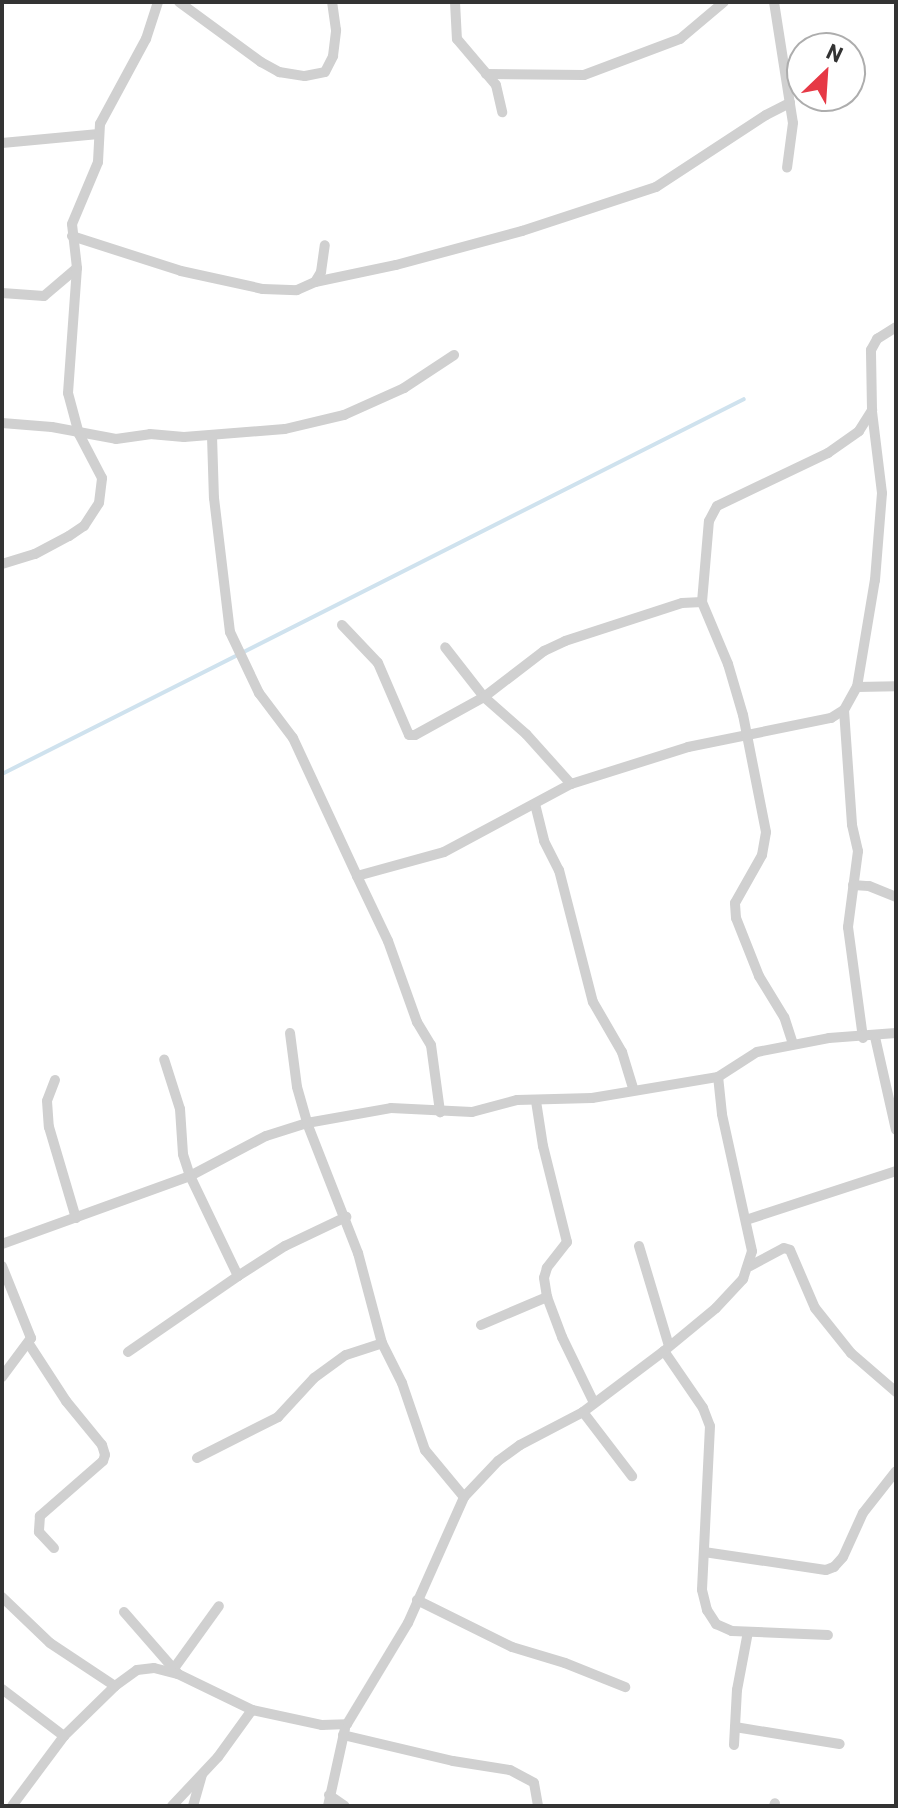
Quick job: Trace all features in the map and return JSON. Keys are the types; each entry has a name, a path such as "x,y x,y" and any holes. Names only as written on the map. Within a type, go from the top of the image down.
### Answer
{"street":[{"path":"2,564 35,554 84,526 102,492 102,478 79,434 68,393 77,268 72,224 98,162 100,124 146,39 158,2"},
{"path":"179,2 261,62 279,72 305,76 325,72 333,56 336,30 332,2"},
{"path":"455,2 457,39 496,85 502,112"},
{"path":"486,74 584,75 680,39 724,2"},
{"path":"774,2 786,78"},
{"path":"72,236 237,286 297,290 315,282 396,265 522,231 656,187 786,105"},
{"path":"787,168 792,148 790,112"},
{"path":"2,143 99,134"},
{"path":"315,282 321,272 325,245"},
{"path":"2,293 44,296 77,268"},
{"path":"357,876 444,852 571,784 688,747 831,718 844,710 857,687 875,580 882,493 872,410 871,350 877,339 896,327"},
{"path":"2,423 52,427 116,439 150,434 212,436 285,429 344,415 404,388 454,355"},
{"path":"793,1044 780,1009 759,976 736,918 735,903 762,855 766,832 728,664 702,602 709,521 717,506 848,442 872,410"},
{"path":"212,436 214,498 230,632 259,693 293,738 388,941 417,1022 431,1045 440,1112"},
{"path":"342,625 378,663 409,735 415,735 484,697 544,651 565,641 682,603 702,602"},
{"path":"445,647 484,697 526,734 571,784"},
{"path":"857,687 896,686"},
{"path":"844,710 852,825 858,851 848,927 863,1038"},
{"path":"535,804 544,841 559,870 593,1002 622,1052 633,1089"},
{"path":"853,885 869,886 896,897"},
{"path":"290,1033 297,1087 307,1123 346,1217 382,1343 402,1383 425,1450 464,1497"},
{"path":"2,1244 190,1176 266,1136 307,1123 391,1108 472,1112 517,1100 592,1098 718,1077 757,1052 793,1044 896,1033"},
{"path":"875,1037 896,1130"},
{"path":"164,1059 180,1109 183,1154 190,1176 238,1276"},
{"path":"345,1806 329,1801 345,1729 380,1672 417,1600 464,1497 498,1461 520,1445 583,1412 716,1308 743,1279 750,1266 752,1251 722,1114 718,1077"},
{"path":"55,1080 47,1101 49,1127 76,1218"},
{"path":"536,1101 543,1146 567,1242 547,1268 544,1278 547,1297 562,1337 594,1403"},
{"path":"746,1220 896,1171"},
{"path":"128,1352 285,1246 346,1217"},
{"path":"639,1246 666,1348 703,1408 710,1426 702,1590 707,1610 716,1624 748,1632 828,1635"},
{"path":"750,1266 784,1248 790,1250 815,1308 851,1353 896,1392"},
{"path":"2,1266 28,1328 29,1344 66,1401 102,1445 105,1455 103,1461 40,1516 36,1523 39,1532 54,1548"},
{"path":"481,1325 547,1297"},
{"path":"197,1458 278,1417 314,1378 346,1355 382,1343"},
{"path":"2,1377 29,1344"},
{"path":"583,1412 632,1476"},
{"path":"704,1552 826,1570 834,1567 843,1557 863,1513 896,1471"},
{"path":"2,1597 50,1643 115,1686"},
{"path":"417,1600 512,1647 565,1663 625,1687"},
{"path":"176,1671 219,1606"},
{"path":"124,1612 176,1671 252,1710 345,1729 453,1761 510,1770 534,1783 538,1806"},
{"path":"734,1745 737,1690 748,1632"},
{"path":"12,1806 64,1736 115,1686 137,1670 154,1668 176,1671"},
{"path":"2,1689 64,1736"},
{"path":"172,1806 202,1775 252,1710"},
{"path":"735,1727 840,1744"},
{"path":"193,1806 202,1775"}],"waterway":[{"path":"2,774 744,399"}]}
